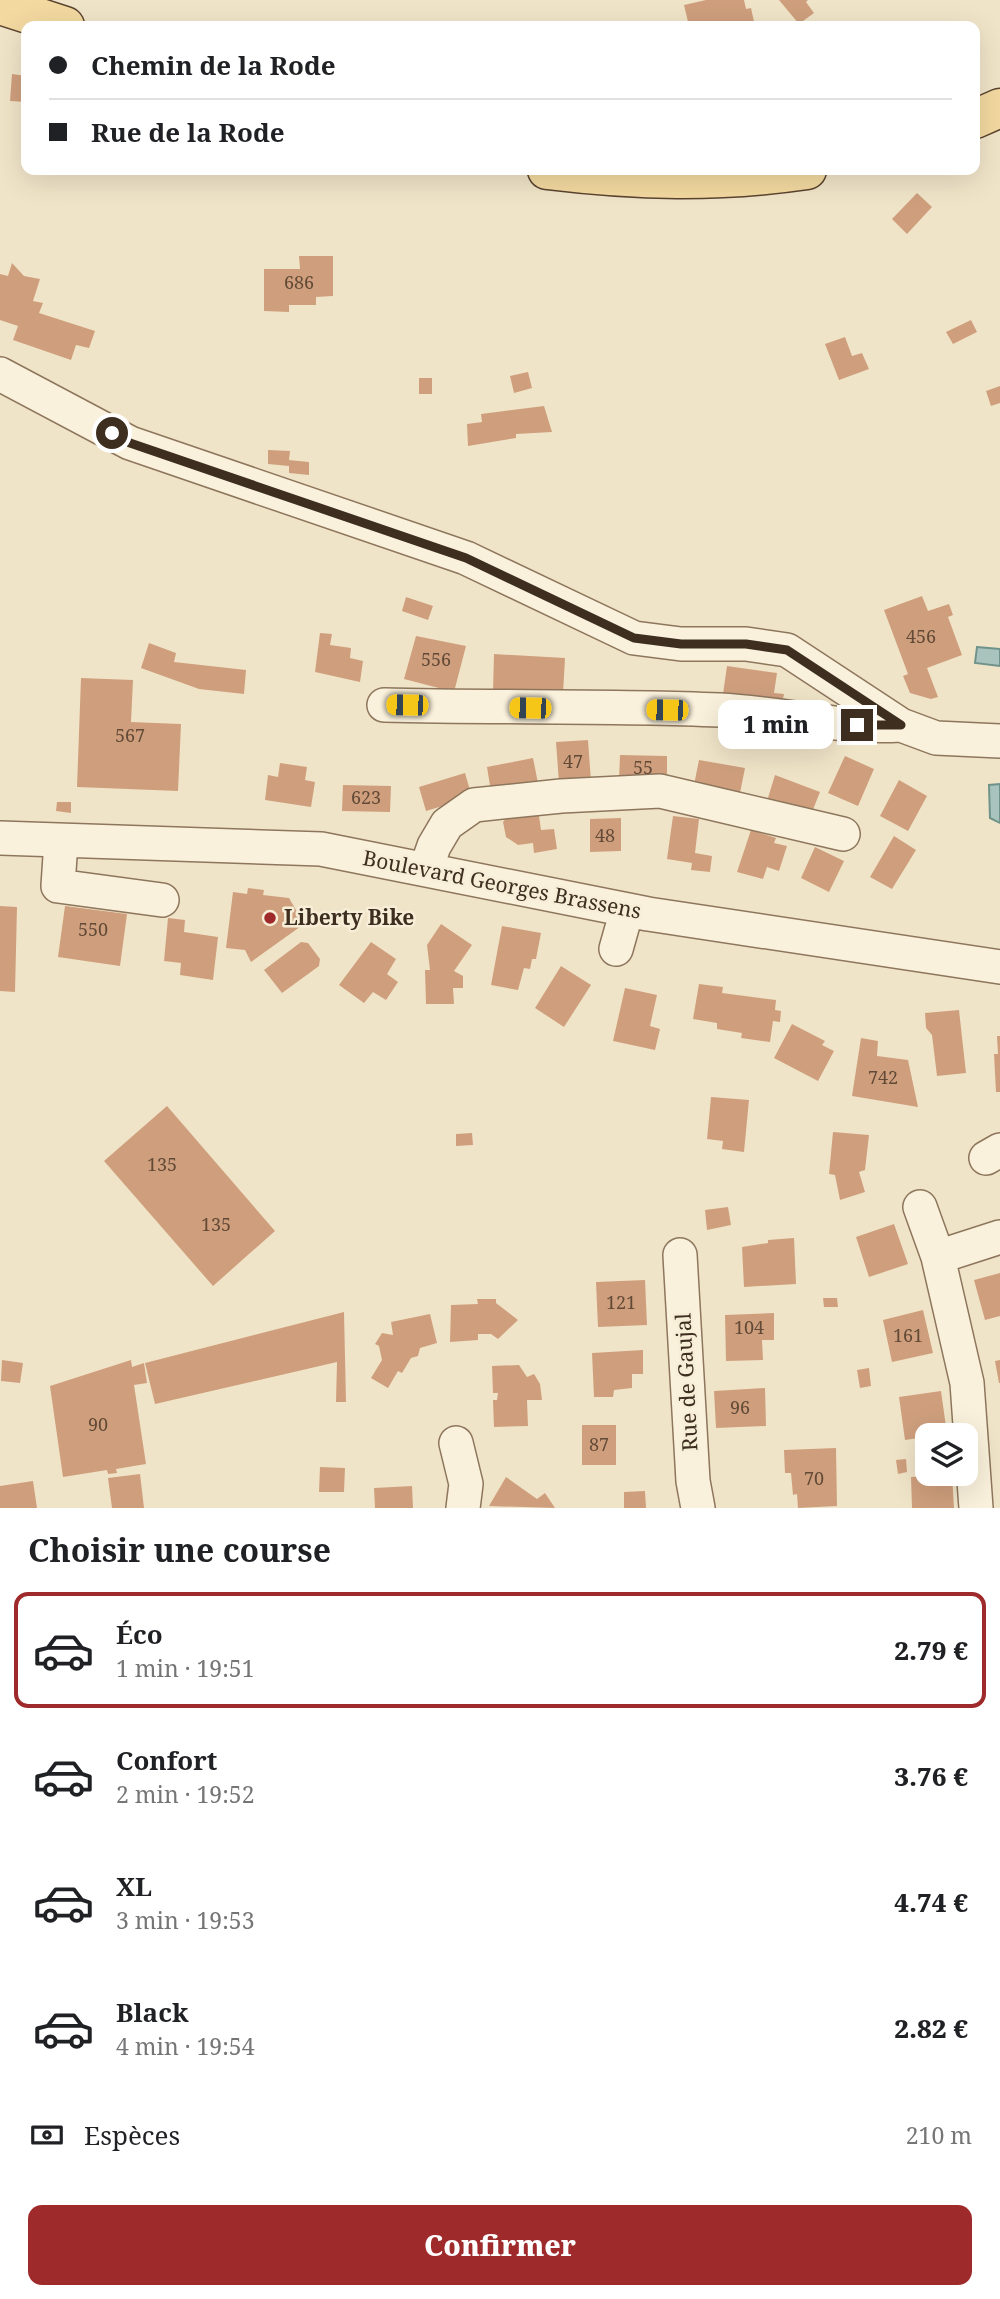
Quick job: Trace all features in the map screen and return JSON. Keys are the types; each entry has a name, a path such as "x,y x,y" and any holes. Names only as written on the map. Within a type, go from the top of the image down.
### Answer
{"main road":[{"path":"0,5 50,21"},
{"path":"980,117 1000,107"},
{"path":"587,175 627,180 753,178 773,175"}],"street":[{"path":"0,374 130,443 466,558 634,638 681,644 746,644 787,650 901,725 936,738 1000,741"},
{"path":"384,705 723,710 877,727 901,725"},
{"path":"426,869 447,824 474,805 561,796 660,792 842,834"},
{"name":"Boulevard Georges Brassens","path":"0,838 321,849 627,910 1000,967"},
{"path":"61,841 58,886 162,900"},
{"path":"616,949 627,910"},
{"path":"920,1207 938,1257 967,1383 976,1508"},
{"path":"938,1257 1000,1237"},
{"name":"Rue de Gaujal","path":"680,1255 693,1481 698,1508"},
{"path":"456,1443 466,1485 463,1508"}],"water":[{"path":"977,647 1000,649 1000,666 975,663"},
{"path":"1000,784 1000,823 990,818 989,785"}],"building":[{"path":"706,0 744,0 746,9 751,8 754,21 688,21 684,5"},
{"path":"779,0 808,0 806,2 814,13 803,21 796,21"},
{"path":"12,74 21,75 21,102 10,101"},
{"path":"917,193 932,207 907,234 892,219"},
{"path":"299,256 333,256 333,296 316,297 316,305 289,305 289,312 264,311 264,269 300,269"},
{"path":"12,263 24,276 40,279 33,301 43,303 39,313 95,331 89,348 76,345 71,360 13,340 18,326 0,320 0,274 8,276"},
{"path":"971,320 977,332 953,344 946,332"},
{"path":"845,337 852,356 862,353 869,369 839,380 825,344"},
{"path":"528,372 532,388 514,393 510,376"},
{"path":"419,378 432,378 432,394 419,394"},
{"path":"1000,386 1000,403 991,406 986,391"},
{"path":"544,406 552,432 516,434 516,438 468,446 467,424 482,422 481,414"},
{"path":"268,450 290,451 289,460 309,462 309,475 289,473 289,466 268,464"},
{"path":"922,596 928,611 949,604 953,615 948,617 962,655 927,668 938,697 931,699 910,693 903,676 908,674 884,610"},
{"path":"406,597 433,606 428,620 402,611"},
{"path":"320,633 332,634 330,645 351,648 350,658 363,661 360,682 315,672"},
{"path":"416,636 466,646 454,692 404,679"},
{"path":"149,643 176,653 174,662 246,670 244,694 199,689 141,668"},
{"path":"494,654 565,658 563,694 493,690"},
{"path":"727,666 777,673 774,693 784,694 781,708 722,701"},
{"path":"81,678 133,680 131,722 181,724 178,791 77,787"},
{"path":"588,740 591,781 559,783 556,742"},
{"path":"620,755 667,756 667,781 619,780"},
{"path":"845,756 874,769 858,806 828,793"},
{"path":"533,758 538,783 491,792 487,767"},
{"path":"699,760 745,768 740,793 694,785"},
{"path":"280,763 307,767 305,780 315,782 311,807 265,800 268,775 278,777"},
{"path":"465,773 472,797 426,811 419,787"},
{"path":"775,775 820,792 810,817 767,801"},
{"path":"899,780 927,796 908,831 880,816"},
{"path":"343,785 391,786 390,812 342,811"},
{"path":"57,802 71,802 71,813 56,811"},
{"path":"532,811 539,816 541,830 554,829 557,849 534,853 533,843 518,845 506,837 503,822 508,815"},
{"path":"673,816 699,819 695,853 712,856 710,872 691,870 692,863 667,859"},
{"path":"621,818 621,851 590,852 590,819"},
{"path":"751,830 776,838 774,843 787,846 779,871 767,867 763,879 737,872"},
{"path":"894,836 916,850 892,889 870,877"},
{"path":"815,847 844,861 829,892 801,878"},
{"path":"248,888 264,890 263,895 289,898 304,924 251,962 245,950 226,948 233,892 247,894"},
{"path":"0,906 17,907 15,992 0,991"},
{"path":"65,906 127,914 120,966 58,957"},
{"path":"168,918 185,920 184,932 218,937 213,980 180,975 181,963 164,961"},
{"path":"441,924 472,945 454,971 463,976 463,988 453,988 454,1004 426,1004 425,970 430,970 427,945"},
{"path":"502,926 541,933 536,959 532,959 530,969 524,968 518,990 491,985"},
{"path":"301,942 308,943 320,959 319,966 282,993 264,970"},
{"path":"371,942 396,959 387,974 398,982 386,1000 373,992 364,1003 339,985"},
{"path":"561,966 591,985 564,1027 535,1008"},
{"path":"699,984 723,987 722,993 776,1000 775,1010 781,1011 780,1022 773,1021 770,1042 741,1038 742,1033 717,1029 717,1023 693,1019"},
{"path":"625,988 657,995 650,1026 660,1029 655,1050 613,1041"},
{"path":"959,1010 966,1073 937,1076 932,1035 926,1028 925,1013"},
{"path":"792,1024 825,1041 822,1045 834,1051 818,1081 774,1058"},
{"path":"997,1036 1000,1036 1000,1092 996,1092 994,1054 998,1054"},
{"path":"861,1038 878,1041 877,1056 908,1060 918,1107 852,1096"},
{"path":"711,1097 749,1100 744,1152 722,1149 723,1141 707,1139"},
{"path":"167,1106 275,1231 213,1286 104,1161"},
{"path":"833,1132 869,1135 865,1170 859,1172 865,1192 840,1200 835,1175 829,1174"},
{"path":"472,1133 473,1145 456,1146 456,1134"},
{"path":"728,1207 731,1225 707,1230 705,1210"},
{"path":"894,1224 908,1264 869,1277 856,1237"},
{"path":"794,1238 796,1284 744,1287 742,1247 768,1243 768,1240"},
{"path":"1000,1273 1000,1316 985,1320 974,1280"},
{"path":"645,1280 647,1325 598,1327 596,1282"},
{"path":"823,1298 837,1298 838,1307 824,1307"},
{"path":"477,1299 496,1299 496,1303 518,1320 498,1339 491,1334 478,1334 478,1340 450,1342 451,1305 478,1304"},
{"path":"923,1310 933,1353 892,1362 883,1320"},
{"path":"344,1312 346,1402 336,1402 337,1362 155,1404 145,1363"},
{"path":"774,1313 774,1340 762,1340 763,1360 726,1361 725,1315"},
{"path":"430,1314 437,1343 420,1348 418,1356 411,1358 402,1373 398,1371 388,1388 371,1378 382,1360 379,1346 375,1344 382,1333 393,1335 391,1322"},
{"path":"643,1350 643,1374 632,1374 632,1388 614,1390 613,1397 594,1397 592,1353"},
{"path":"2,1360 23,1363 20,1383 1,1381"},
{"path":"131,1360 132,1367 144,1363 147,1383 134,1385 146,1464 116,1469 117,1473 108,1474 107,1470 63,1477 50,1386"},
{"path":"1000,1360 1000,1383 999,1383 995,1361"},
{"path":"519,1365 527,1377 534,1374 540,1384 542,1400 527,1400 528,1426 494,1427 493,1400 497,1400 498,1393 493,1393 492,1366"},
{"path":"869,1368 871,1386 860,1388 857,1370"},
{"path":"765,1388 766,1426 716,1428 714,1391"},
{"path":"941,1391 945,1423 915,1423 915,1439 905,1440 899,1397"},
{"path":"582,1425 616,1425 616,1465 582,1465"},
{"path":"836,1448 837,1506 798,1508 797,1494 793,1495 791,1473 785,1473 784,1450"},
{"path":"906,1459 907,1472 898,1474 896,1460"},
{"path":"320,1467 345,1468 344,1492 319,1492"},
{"path":"140,1474 144,1508 112,1508 108,1478"},
{"path":"506,1477 537,1499 545,1493 555,1508 489,1506"},
{"path":"911,1477 915,1477 915,1486 953,1486 954,1508 912,1508"},
{"path":"33,1481 37,1508 0,1508 0,1486"},
{"path":"412,1486 413,1508 375,1508 374,1488"},
{"path":"645,1491 646,1508 624,1508 624,1492"}],"place":[{"name":"Liberty Bike","path":"270,918"}],"route":[{"path":"112,433 130,443 466,558 634,638 681,644 746,644 787,650 901,725 857,725"}]}
